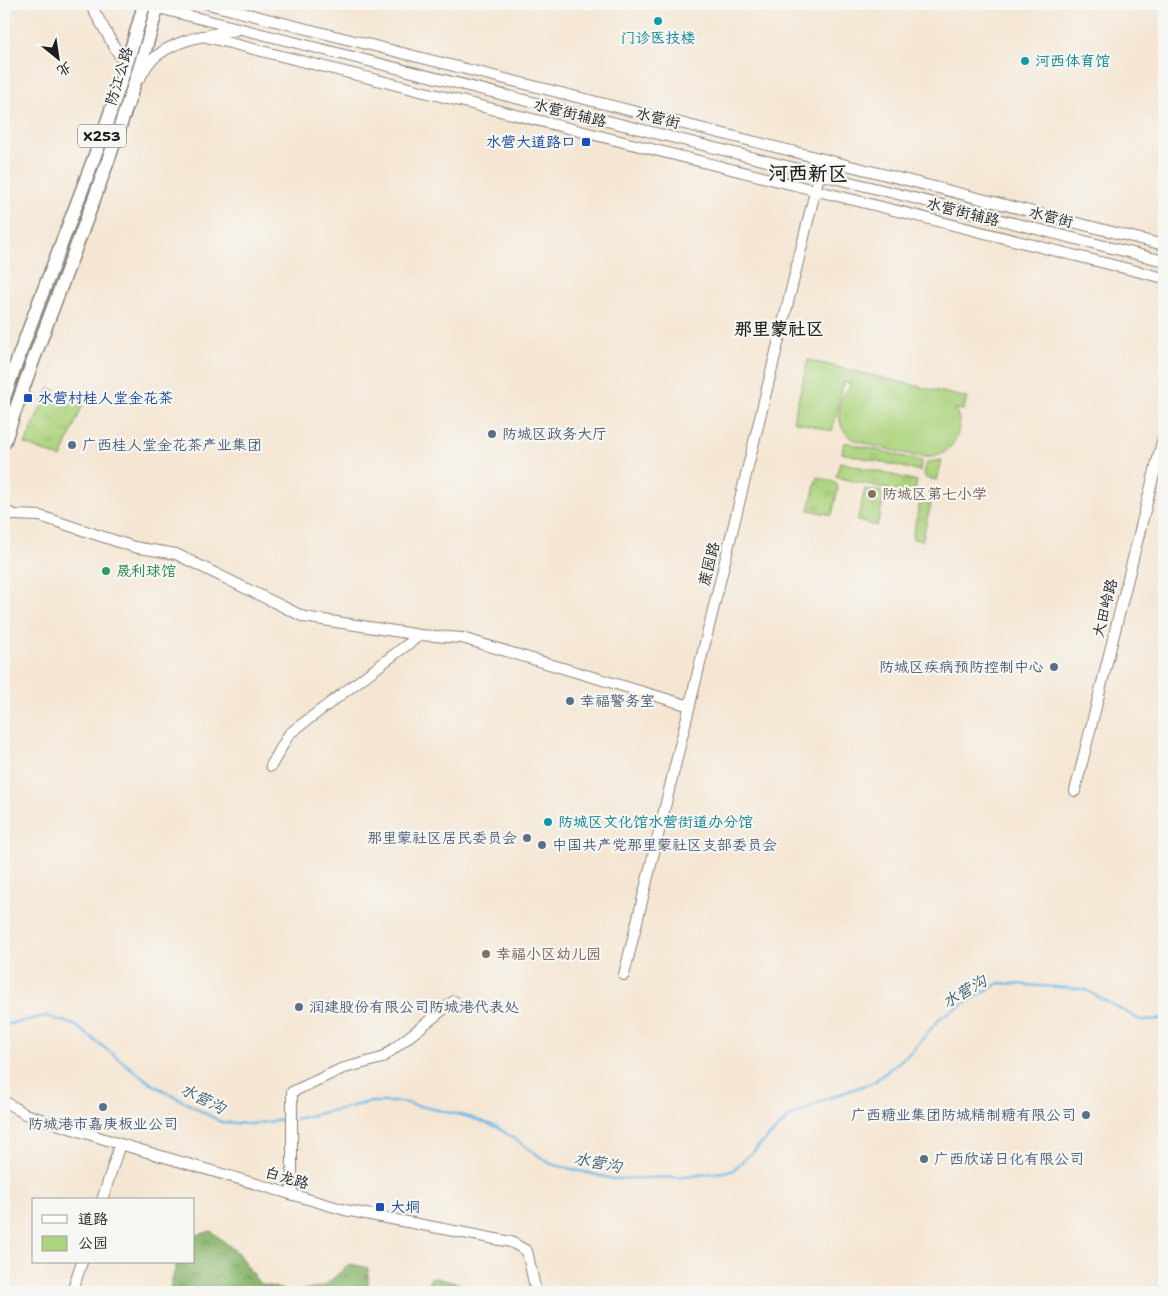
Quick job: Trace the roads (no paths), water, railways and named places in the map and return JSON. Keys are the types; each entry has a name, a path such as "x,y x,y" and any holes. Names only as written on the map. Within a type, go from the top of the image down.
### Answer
{"main road":[{"name":"防江公路","path":"4,398 126,67 151,5"},
{"name":"防江公路","path":"4,443 28,372 133,90 151,5"}],"street":[{"path":"90,4 126,67"},
{"path":"208,4 242,29"},
{"name":"水营街辅路","path":"208,4 1164,244"},
{"name":"水营街","path":"151,5 1164,261"},
{"path":"133,90 150,62 164,50 202,36 242,29"},
{"name":"水营街辅路","path":"202,36 1164,278"},
{"name":"蔗园路","path":"624,975 823,159"},
{"name":"大田岭路","path":"1075,791 1164,434"},
{"path":"4,512 15,515 40,516 134,547 176,554 304,617 420,634 462,638 690,706"},
{"path":"271,766 289,734 420,634"},
{"path":"292,1195 294,1133 292,1092 341,1069 382,1058 454,1001"},
{"name":"白龙路","path":"4,1102 25,1114 345,1210 511,1242 527,1251 536,1292"},
{"path":"103,1198 120,1144"},
{"path":"72,1292 81,1264"}],"waterway":[{"name":"水营沟","path":"295,1119 371,1102 402,1102 469,1117 497,1127 551,1164 613,1179 683,1177 732,1171 790,1117 826,1099 874,1082 911,1052 941,1017 999,983 1084,989 1140,1020 1164,1019"},
{"name":"水营沟","path":"4,1025 46,1016 75,1025 150,1083 221,1122 250,1124 290,1119"}],"place":[{"name":"门诊医技楼","path":"658,21"},
{"name":"河西体育馆","path":"1025,61"},
{"name":"水营大道路口","path":"586,142"},
{"name":"水营村桂人堂金花茶","path":"28,398"},
{"name":"防城区政务大厅","path":"492,434"},
{"name":"广西桂人堂金花茶产业集团","path":"72,445"},
{"name":"防城区第七小学","path":"872,494"},
{"name":"晟利球馆","path":"106,571"},
{"name":"防城区疾病预防控制中心","path":"1054,667"},
{"name":"幸福警务室","path":"570,701"},
{"name":"防城区文化馆水营街道办分馆","path":"548,822"},
{"name":"那里蒙社区居民委员会","path":"527,838"},
{"name":"中国共产党那里蒙社区支部委员会","path":"542,845"},
{"name":"幸福小区幼儿园","path":"486,954"},
{"name":"润建股份有限公司防城港代表处","path":"299,1007"},
{"name":"防城港市嘉庚板业公司","path":"103,1107"},
{"name":"广西糖业集团防城精制糖有限公司","path":"1086,1115"},
{"name":"广西欣诺日化有限公司","path":"924,1159"},
{"name":"大垌","path":"380,1207"}],"district":[{"name":"河西新区","path":"808,173"},
{"name":"那里蒙社区","path":"779,329"}]}
